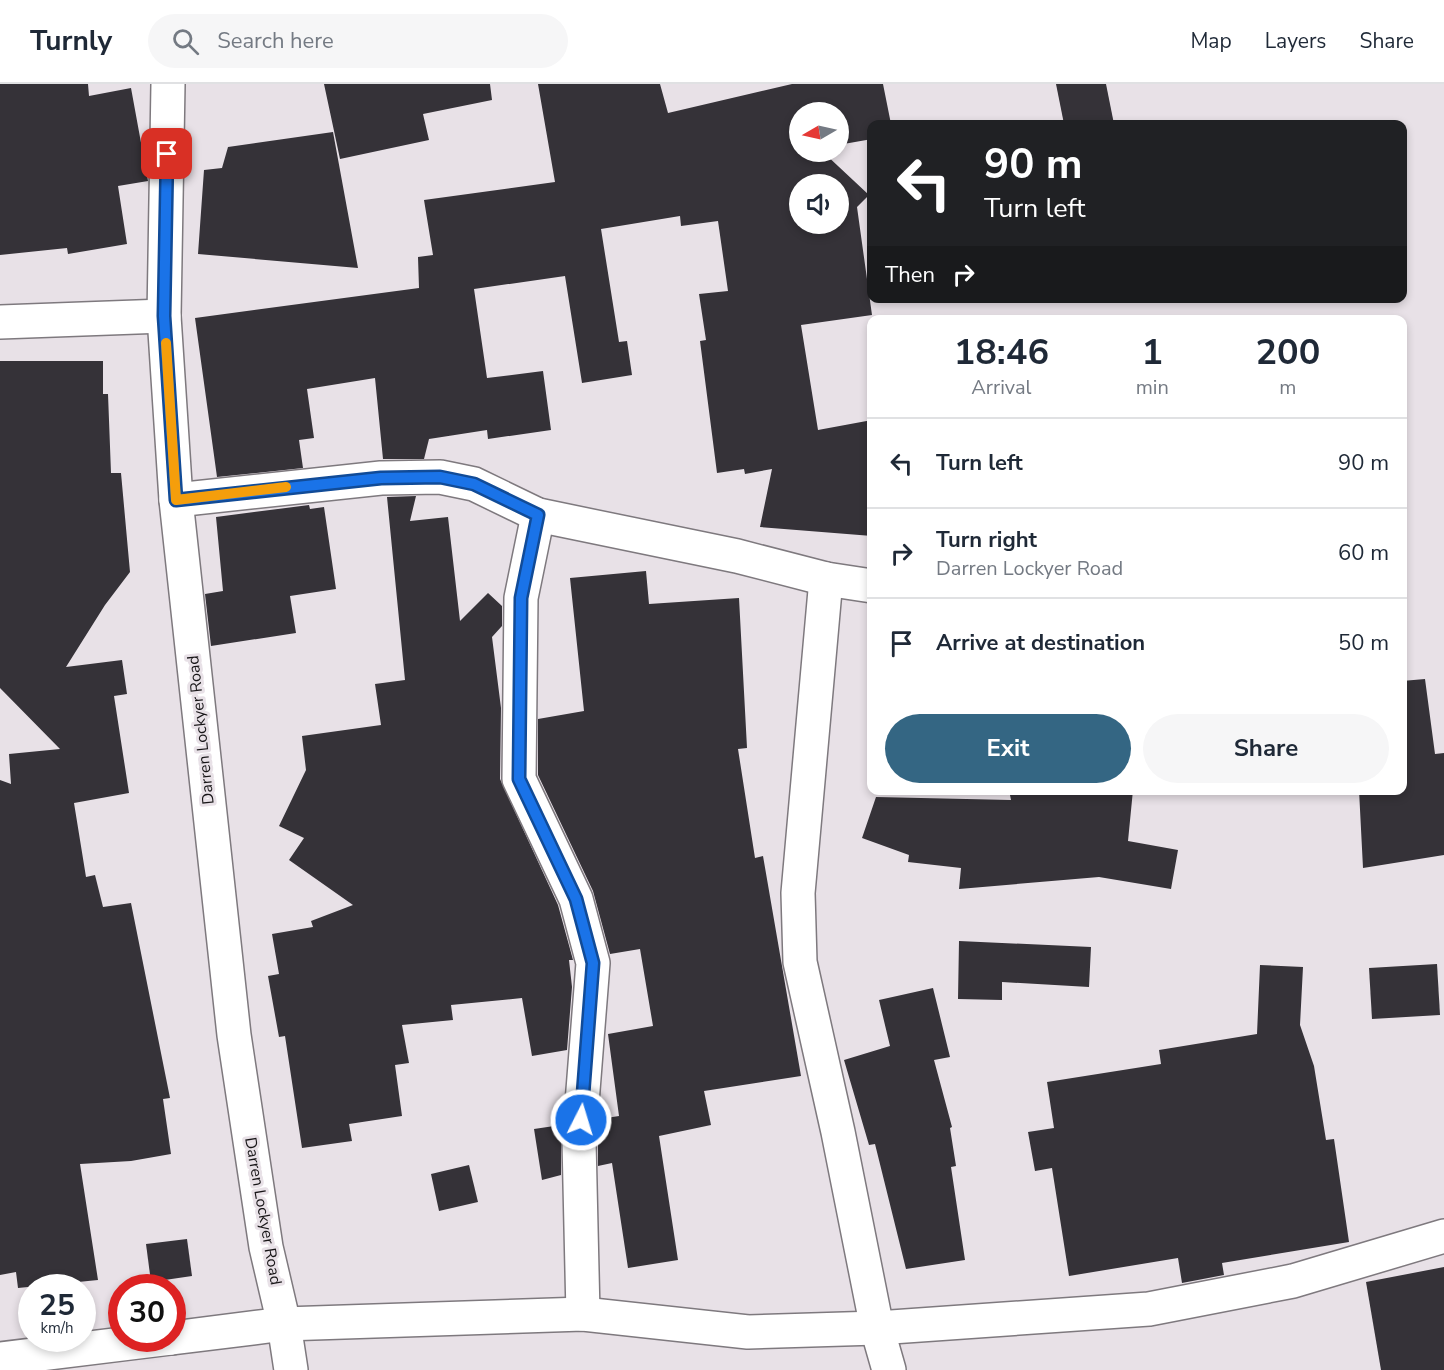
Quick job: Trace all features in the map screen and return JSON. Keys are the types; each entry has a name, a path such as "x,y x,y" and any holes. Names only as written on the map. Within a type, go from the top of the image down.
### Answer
{"street":[{"name":"Darren Lockyer Road","path":"168,84 164,316 176,500 234,1035 266,1247 284,1324 291,1370"},
{"path":"0,322 164,316"},
{"path":"176,500 381,478 440,477 474,484 538,515 737,556 826,579 867,585"},
{"path":"538,515 521,598 519,779 576,899 593,963 579,1141 583,1314"},
{"path":"826,579 798,893 800,962 877,1328 889,1370"},
{"path":"186,1336 284,1324 583,1314 748,1332 877,1328 1149,1309 1293,1281 1444,1236"},
{"path":"0,1359 108,1346"}],"building":[{"path":"0,84 88,84 89,96 131,88 148,181 118,186 127,244 68,254 67,248 0,255"},
{"path":"324,84 490,84 492,100 423,114 429,140 340,159"},
{"path":"538,84 660,84 668,113 792,84 883,84 890,120 867,120 867,140 849,143 849,102 789,102 789,162 834,162 847,174 789,174 789,234 849,234 849,176 867,193 867,197 857,207 867,279 867,303 870,303 872,315 801,325 818,430 867,421 867,536 760,527 772,469 745,474 744,469 717,473 700,341 706,340 699,294 728,291 718,221 681,226 680,216 601,229 619,342 627,341 632,375 582,383 565,276 474,289 487,378 543,371 551,430 488,439 487,430 429,439 424,459 383,459 375,378 307,389 314,438 299,440 303,468 217,477 195,318 419,288 418,257 433,255 424,200 555,182"},
{"path":"1056,84 1106,84 1113,120 1063,120"},
{"path":"333,132 358,268 198,254 204,170 222,168 228,147"},
{"path":"0,361 103,361 103,394 108,394 111,473 121,473 130,572 105,605 66,667 122,660 127,694 114,696 129,793 74,803 86,877 95,875 103,907 131,903 170,1098 163,1099 171,1154 131,1161 80,1164 98,1280 96,1280 96,1274 18,1274 18,1288 16,1272 0,1275 0,780 11,784 9,754 60,749 0,688"},
{"path":"416,496 410,521 448,517 460,621 488,593 502,606 502,626 492,637 501,708 500,779 558,905 573,960 569,960 572,987 567,1050 532,1056 522,998 451,1005 453,1020 402,1025 409,1063 395,1065 402,1116 349,1124 352,1141 302,1148 285,1036 279,1037 268,976 279,974 272,934 313,927 311,921 353,905 289,860 304,838 279,826 306,770 302,736 381,725 375,684 405,680 387,497"},
{"path":"309,505 310,509 324,507 336,589 290,596 296,633 211,646 205,594 223,591 216,517"},
{"path":"646,571 649,604 739,598 747,748 738,749 755,858 763,856 801,1076 704,1091 711,1125 659,1136 678,1260 628,1268 612,1163 598,1166 600,1119 619,1116 608,1034 653,1026 640,949 610,954 593,891 538,775 538,719 584,711 570,578"},
{"path":"1425,679 1435,754 1444,753 1444,855 1363,868 1359,795 1407,795 1407,681"},
{"path":"1010,795 1133,795 1128,841 1178,850 1171,889 1099,877 959,889 961,868 908,862 909,855 862,838 876,797 1011,800"},
{"path":"959,941 1091,947 1089,987 1002,982 1002,1000 958,999"},
{"path":"1437,964 1440,1015 1372,1019 1369,968"},
{"path":"1260,965 1303,967 1300,1025 1314,1066 1326,1140 1334,1139 1349,1242 1222,1263 1224,1275 1182,1283 1178,1258 1069,1276 1052,1168 1035,1171 1028,1132 1054,1128 1047,1082 1161,1064 1159,1050 1257,1034"},
{"path":"933,988 950,1057 934,1060 952,1127 950,1128 956,1166 951,1167 965,1260 906,1269 875,1144 869,1145 844,1060 890,1046 879,1000"},
{"path":"561,1125 561,1175 542,1180 534,1129"},
{"path":"469,1165 478,1202 439,1211 431,1174"},
{"path":"187,1239 192,1276 150,1274 146,1244"},
{"path":"1444,1267 1444,1370 1381,1370 1366,1282"}],"slow traffic":[{"path":"166,343 176,500 286,487"}],"route":[{"path":"167,154 164,316 176,500 381,478 440,477 474,484 538,515 521,598 519,779 576,899 593,963 591,1016 581,1120"}]}
